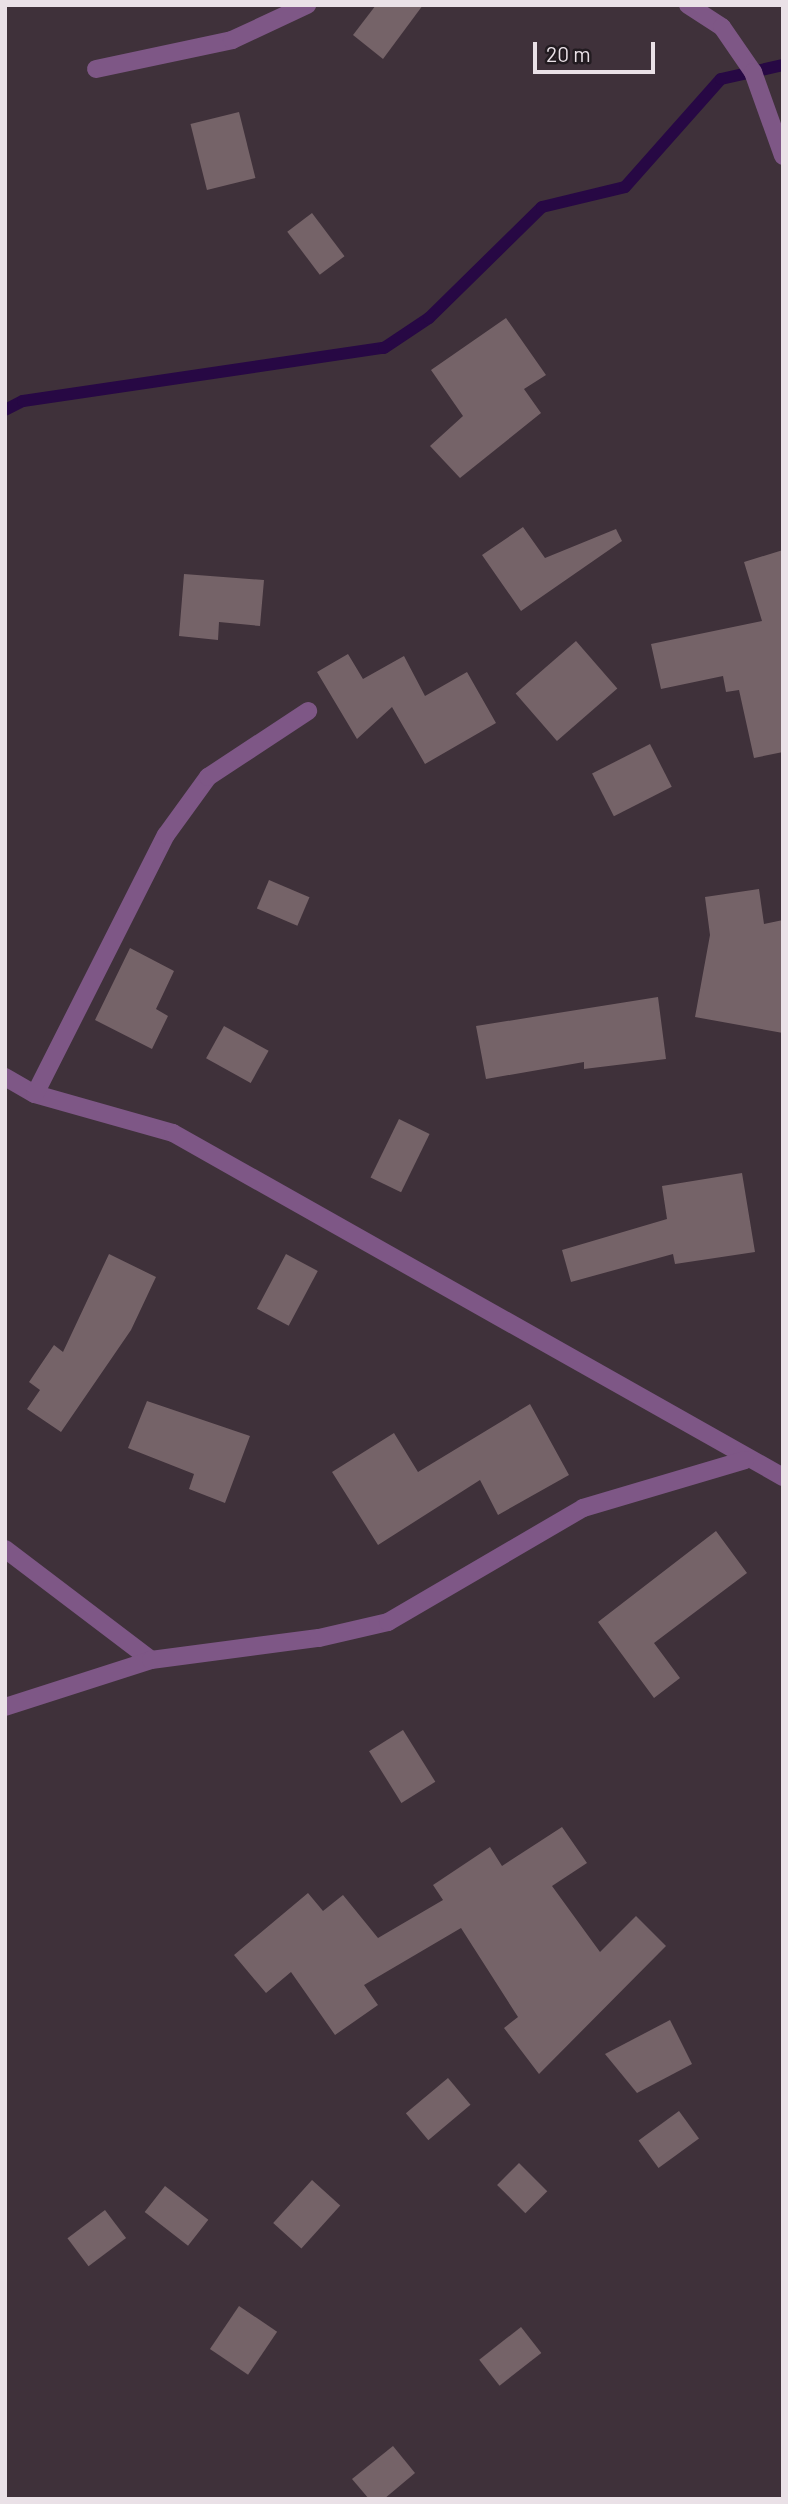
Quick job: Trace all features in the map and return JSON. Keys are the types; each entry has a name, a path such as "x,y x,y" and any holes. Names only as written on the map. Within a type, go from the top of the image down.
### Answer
{"street":[{"path":"96,69 232,40 307,5"},
{"path":"688,5 722,27 753,72 769,127 783,156"},
{"path":"35,1094 166,835 208,777 308,711"},
{"path":"5,1077 35,1094 173,1133 745,1460 783,1477"},
{"path":"5,1707 151,1660 319,1638 388,1622 583,1508 745,1460"},
{"path":"5,1549 151,1660"}],"building":[{"path":"376,5 423,5 383,59 353,35"},
{"path":"239,112 255,178 207,190 190,124"},
{"path":"312,213 344,256 320,275 287,232"},
{"path":"506,318 546,375 524,389 541,413 460,478 430,446 463,416 431,370"},
{"path":"523,527 545,558 616,529 622,541 521,611 482,555"},
{"path":"783,550 783,752 754,758 739,690 726,692 723,676 661,689 651,644 762,621 744,562"},
{"path":"184,574 264,580 260,626 219,622 218,640 179,636"},
{"path":"576,641 617,689 557,741 516,693"},
{"path":"348,654 363,679 404,656 425,696 467,672 496,723 425,764 392,707 357,739 317,672"},
{"path":"650,744 672,787 614,816 592,774"},
{"path":"269,880 310,897 297,926 257,909"},
{"path":"759,889 764,924 783,920 783,1033 695,1017 710,935 705,897"},
{"path":"130,948 174,971 156,1009 168,1016 152,1049 95,1020"},
{"path":"658,997 666,1059 584,1069 584,1062 486,1079 476,1026"},
{"path":"224,1026 269,1051 251,1083 206,1058"},
{"path":"399,1119 430,1134 401,1192 371,1177"},
{"path":"742,1173 755,1252 675,1264 673,1254 571,1282 562,1250 667,1219 662,1186"},
{"path":"109,1254 156,1277 131,1330 61,1432 27,1409 40,1390 29,1382 54,1345 63,1352"},
{"path":"286,1254 318,1271 289,1326 257,1309"},
{"path":"147,1401 250,1436 225,1503 189,1489 194,1474 128,1448"},
{"path":"530,1404 569,1475 498,1515 480,1480 378,1545 332,1472 394,1433 418,1472"},
{"path":"716,1531 747,1573 654,1643 680,1678 654,1698 598,1622"},
{"path":"403,1730 435,1782 401,1803 369,1751"},
{"path":"562,1827 587,1863 552,1886 600,1952 636,1916 666,1946 539,2074 504,2028 518,2017 461,1928 364,1985 378,2005 335,2035 291,1972 266,1993 234,1955 308,1893 323,1911 343,1895 378,1938 443,1900 433,1885 490,1847 502,1866"},
{"path":"670,2020 692,2064 637,2093 605,2054"},
{"path":"448,2078 470,2105 428,2140 406,2113"},
{"path":"679,2111 699,2139 659,2168 639,2140"},
{"path":"519,2163 547,2191 525,2213 497,2185"},
{"path":"312,2180 340,2205 301,2249 273,2223"},
{"path":"165,2186 208,2220 188,2246 145,2212"},
{"path":"105,2210 126,2238 89,2266 67,2238"},
{"path":"239,2306 277,2332 248,2375 210,2349"},
{"path":"521,2327 541,2353 500,2386 479,2360"},
{"path":"393,2446 415,2473 384,2499 369,2499 352,2479"}],"waterway":[{"path":"5,410 23,401 384,348 429,318 542,207 625,187 721,79 783,65"}]}
